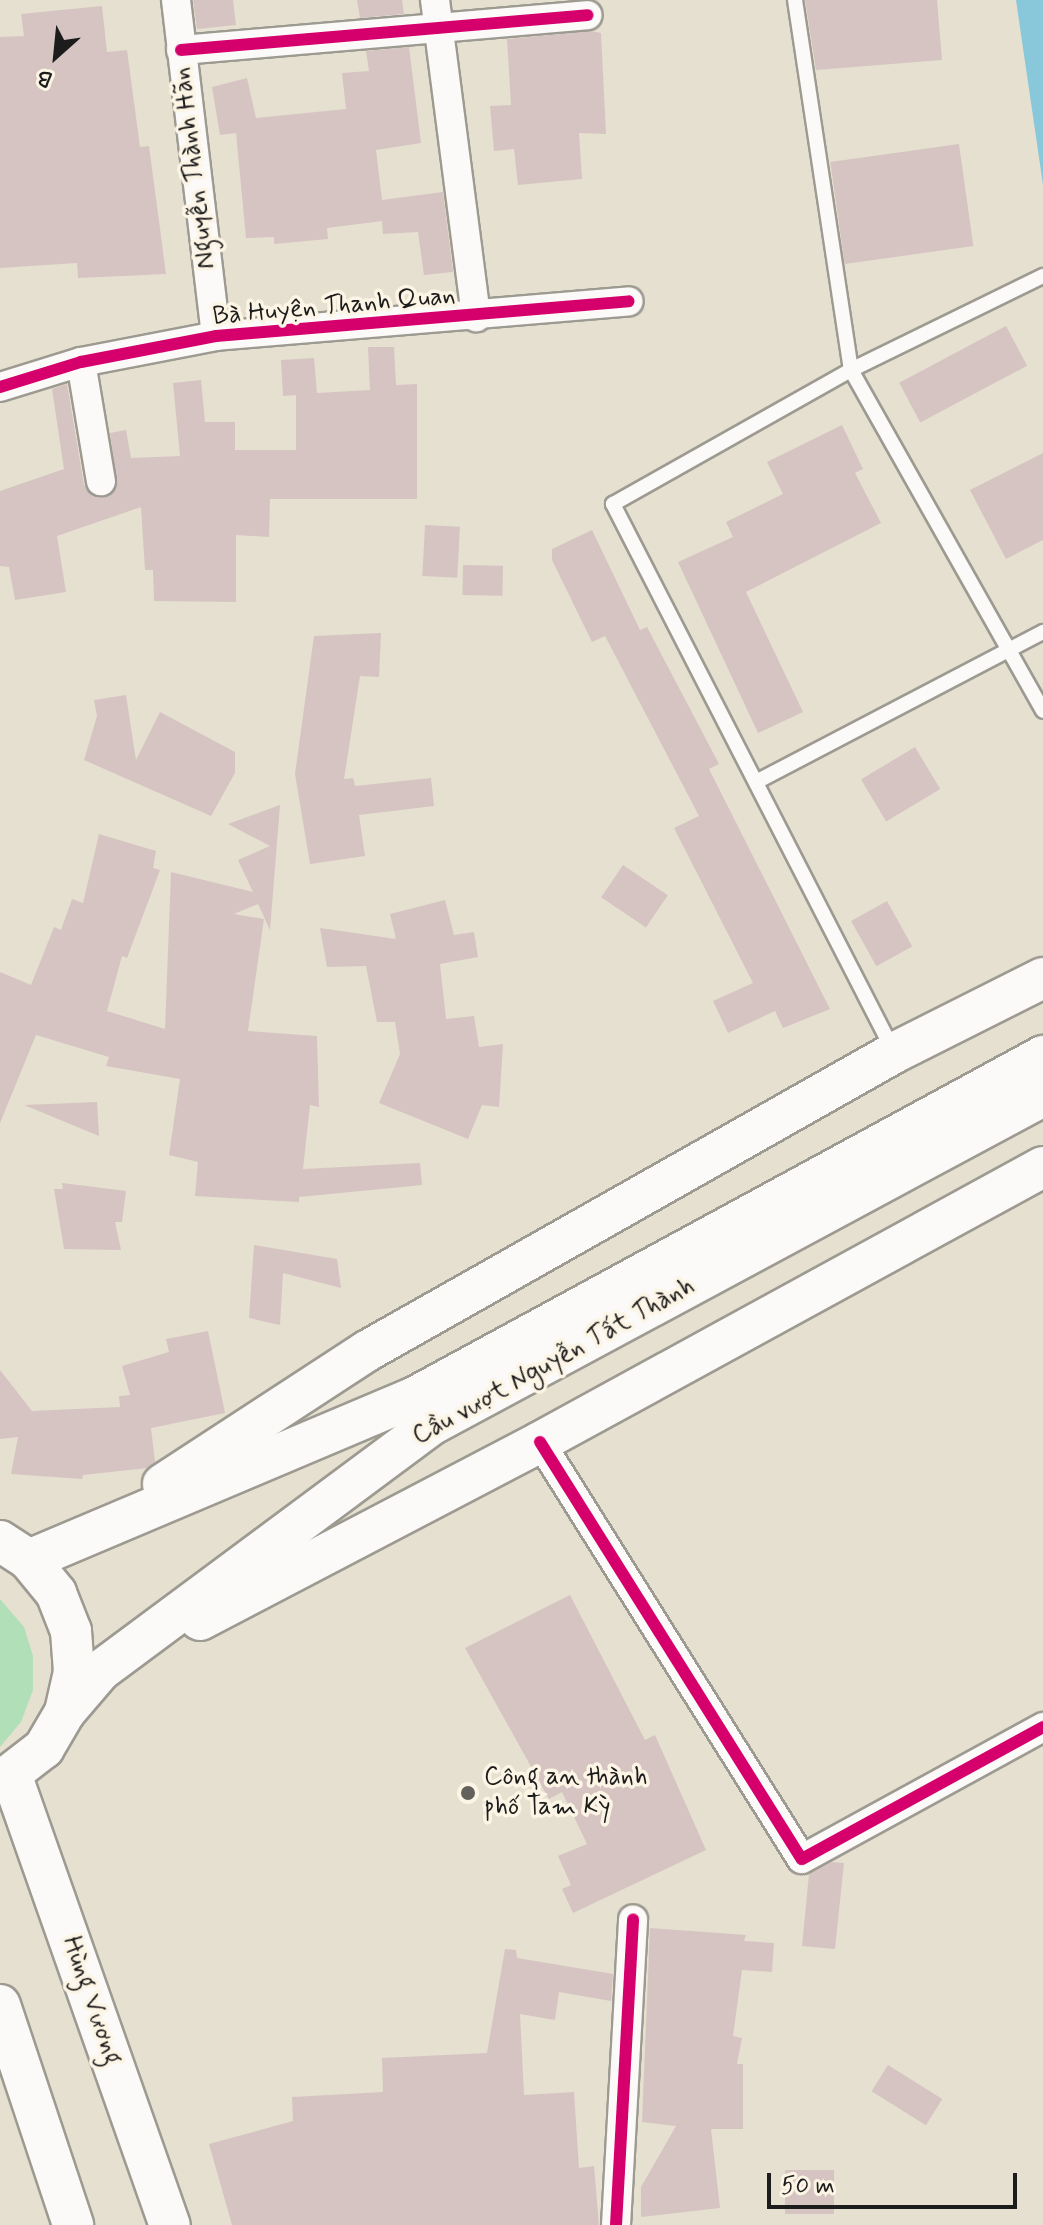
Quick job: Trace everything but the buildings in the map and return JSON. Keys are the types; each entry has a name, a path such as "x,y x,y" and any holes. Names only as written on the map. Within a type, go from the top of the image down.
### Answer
{"main road":[{"path":"74,1542 367,1351 894,1053 1043,978"},
{"name":"Cầu vượt Nguyễn Tất Thành","path":"65,1712 100,1671 424,1411 1043,1056"},
{"name":"Cầu vượt Nguyễn Tất Thành","path":"15,1551 74,1542 424,1411 1043,1096"},
{"path":"100,1671 540,1442 1043,1167"},
{"path":"6,1779 44,1748 65,1712 74,1672 71,1631 56,1593 15,1551"},
{"name":"Hùng Vương","path":"6,1779 170,2225"},
{"path":"0,2005 73,2225"}],"street":[{"name":"Nguyễn Thành Hãn","path":"176,0 216,336"},
{"path":"438,14 476,317"},
{"path":"181,50 438,14 587,15"},
{"name":"Bà Huyện Thanh Quan","path":"0,387 81,362 216,336 476,317 629,301"},
{"path":"81,362 101,481"},
{"path":"540,1442 802,1859 1043,1727"},
{"path":"616,2225 633,1919"}],"lane":[{"path":"795,0 851,370 1043,711"},
{"path":"894,1053 613,504 851,370 1043,276"},
{"path":"756,782 1043,632"}],"green space":[{"path":"0,1599 24,1627 33,1656 33,1690 21,1722 0,1747"}],"water":[{"path":"1016,0 1043,0 1043,185"}],"cycle path":[{"path":"181,50 587,15"},
{"path":"0,387 81,362 216,336 629,301"},
{"path":"540,1442 802,1859 1043,1727"},
{"path":"616,2225 633,1919"}],"place":[{"name":"Công an thành phố Tam Kỳ","path":"468,1793"}]}
